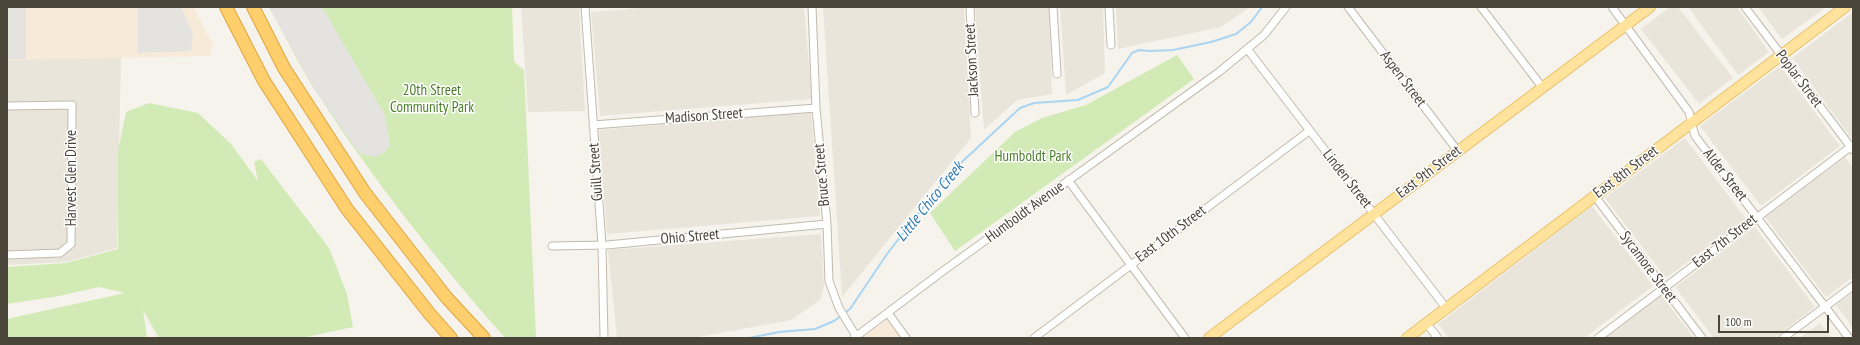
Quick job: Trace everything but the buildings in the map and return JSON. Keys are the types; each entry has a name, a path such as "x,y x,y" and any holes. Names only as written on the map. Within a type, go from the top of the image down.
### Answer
{"highway":[{"path":"226,7 264,81 347,209 429,313 451,338"},
{"path":"253,7 284,68 365,193 446,297 484,338"}],"main road":[{"name":"East 9th Street","path":"1210,338 1457,150 1650,7"},
{"name":"East 8th Street","path":"1408,338 1594,195 1845,7"}],"street":[{"name":"Guill Street","path":"585,7 602,244 604,338"},
{"name":"Bruce Street","path":"812,7 816,108 827,224 828,281 839,308 855,337"},
{"name":"Jackson Street","path":"970,7 975,112"},
{"path":"1053,7 1057,74"},
{"path":"1109,7 1111,45"},
{"name":"Humboldt Avenue","path":"855,337 1248,50 1264,35 1286,7"},
{"name":"Aspen Street","path":"1348,7 1457,150"},
{"path":"1481,7 1542,87"},
{"name":"Alder Street","path":"1612,7 1689,112 1695,136 1849,338"},
{"name":"Poplar Street","path":"1745,7 1852,147"},
{"name":"Linden Street","path":"1248,50 1446,308"},
{"name":"Harvest Glen Drive","path":"7,106 72,105 71,244 67,249 60,253 7,254"},
{"name":"Madison Street","path":"593,125 816,108"},
{"name":"East 10th Street","path":"1034,338 1309,131"},
{"name":"East 7th Street","path":"1598,338 1852,147"},
{"path":"1068,180 1185,338"},
{"name":"Sycamore Street","path":"1594,195 1663,289 1702,338"},
{"name":"Ohio Street","path":"552,246 602,244 827,224"},
{"path":"1783,338 1853,286"},
{"path":"888,313 906,338"},
{"path":"1427,324 1438,338"}],"shaded area":[{"path":"7,7 194,7 213,45 210,56 7,60"},
{"path":"7,7 26,7 26,59 7,59"},
{"path":"138,7 181,7 193,33 191,51 138,53"},
{"path":"269,7 322,7 385,115 390,145 384,153 374,157 360,154 314,89"},
{"path":"521,7 579,7 585,111 528,112"},
{"path":"654,7 804,7 812,99 600,116 591,12"},
{"path":"823,7 964,7 971,138 842,297"},
{"path":"975,7 1049,7 1052,94 1017,100 984,130"},
{"path":"1060,7 1103,7 1105,73 1066,95"},
{"path":"1116,7 1250,7 1221,27 1118,49"},
{"path":"1670,7 1678,7 1733,78 1699,104 1641,29"},
{"path":"1688,7 1737,7 1769,52 1738,75"},
{"path":"1758,7 1826,7 1782,39"},
{"path":"1853,12 1853,138 1852,139 1792,58"},
{"path":"121,57 117,248 66,262 7,265 7,60"},
{"path":"1780,66 1840,146 1761,206 1700,126"},
{"path":"811,112 820,216 607,234 599,130"},
{"path":"1685,138 1746,219 1666,278 1605,198"},
{"path":"1845,157 1853,168 1853,277 1826,297 1765,217"},
{"path":"1592,206 1653,286 1584,338 1449,338 1438,324"},
{"path":"1755,227 1815,307 1774,338 1714,338 1675,287"},
{"path":"821,234 824,287 820,300 791,320 693,338 617,338 608,250"},
{"path":"1853,292 1853,328 1836,305"},
{"path":"1661,295 1694,338 1605,338"},
{"path":"888,319 902,338 862,338"},
{"path":"1820,323 1832,338 1800,338"}],"green space":[{"name":"20th Street Community Park","path":"269,7 512,7 514,62 524,70 536,338 505,338 454,279 405,217 336,122 309,80"},
{"name":"Humboldt Park","path":"1177,55 1194,79 955,251 930,213 1015,132 1042,118 1086,105"},
{"path":"149,103 198,113 231,144 258,181 254,162 261,159 329,248 347,294 353,327 302,338 159,338 143,310 147,338 7,338 7,319 125,293 99,287 59,296 7,304 7,267 66,263 118,249 118,151 126,112"}],"waterway":[{"name":"Little Chico Creek","path":"749,338 779,332 815,329 834,321 850,309 887,254 950,173 1020,108 1034,103 1078,100 1108,87 1132,53 1139,50 1173,50 1211,42 1236,34 1251,22 1262,7"}]}
